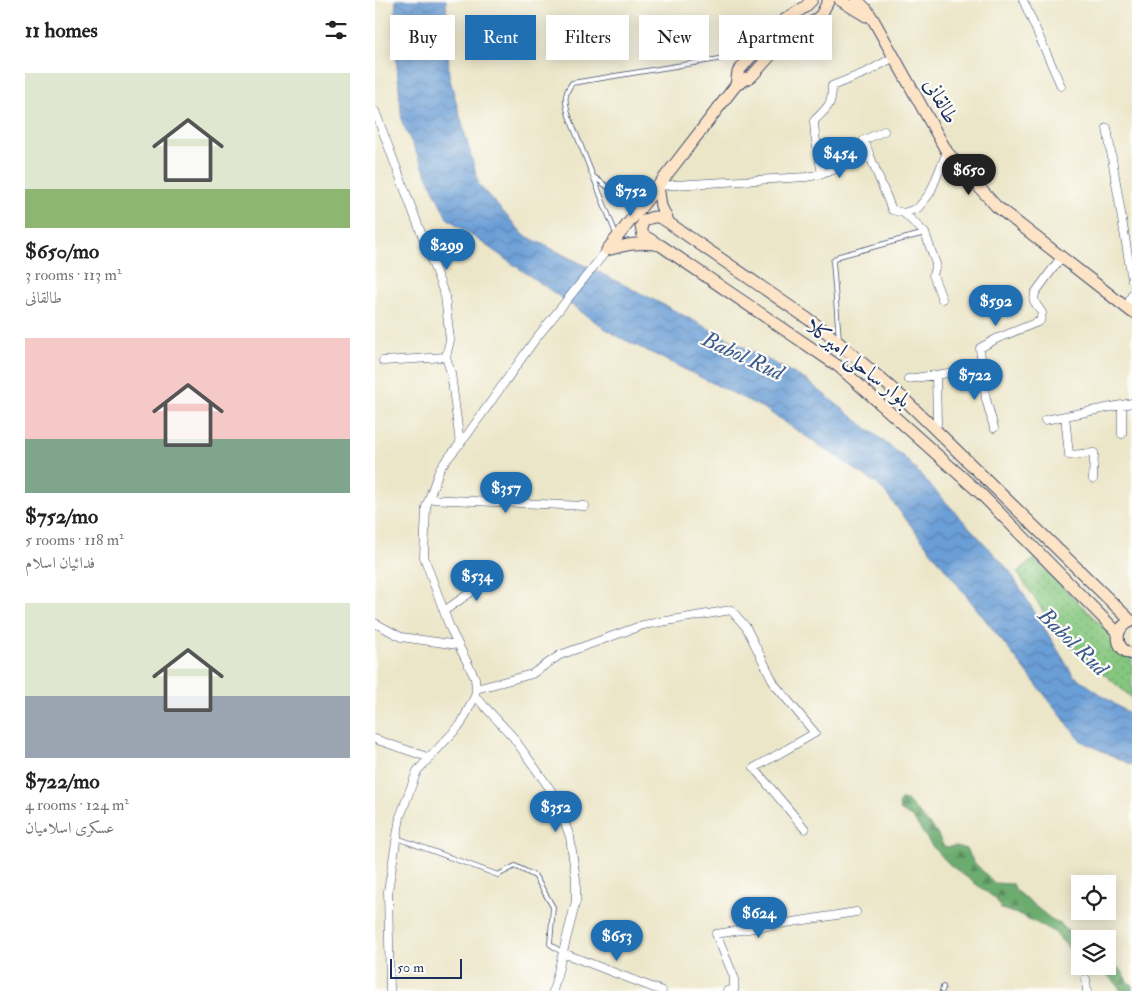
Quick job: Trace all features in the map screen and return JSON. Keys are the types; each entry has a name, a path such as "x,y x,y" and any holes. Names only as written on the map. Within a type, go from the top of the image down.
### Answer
{"main road":[{"path":"792,15 812,0"},
{"path":"607,250 736,85 752,76 787,37 809,25 821,15 829,0"},
{"name":"طالقانی","path":"840,0 874,21 947,152 995,206 1062,256 1129,310"},
{"path":"860,1 874,21"},
{"path":"736,85 739,72 748,60"},
{"path":"658,186 661,206 669,223"},
{"name":"بلوار ساحلی امیرکلا","path":"1132,621 921,414 824,330 661,217 653,216 643,221 641,227 643,236 660,245 837,366 981,494 1118,633 1120,647 1132,654"},
{"path":"607,250 638,243 660,245"},
{"path":"1118,633 1122,626 1132,621"}],"street":[{"path":"1023,0 1061,86"},
{"path":"822,174 814,121 829,107 833,86 867,72 894,57"},
{"path":"375,111 445,296 450,340 446,357 451,373 460,444"},
{"path":"1107,128 1132,280"},
{"path":"884,131 864,140 892,210 904,213 925,233 936,264 933,275 942,299"},
{"path":"904,213 918,208 930,193 947,152"},
{"path":"658,186 807,177 822,174 870,156"},
{"path":"390,991 388,891 401,818 417,772 461,724 476,693 475,678 443,611 424,557 426,507 440,468 460,444 534,341 607,250"},
{"path":"994,428 986,399 980,348 996,339 1040,321 1042,313 1034,301 1035,293 1062,256"},
{"path":"1129,310 1132,294"},
{"path":"383,361 446,357"},
{"path":"908,379 981,368"},
{"path":"935,375 937,424"},
{"path":"1045,420 1132,403"},
{"path":"1122,406 1122,434"},
{"path":"1065,416 1069,455 1094,453 1093,479"},
{"path":"429,499 585,506"},
{"path":"443,611 497,574"},
{"path":"476,693 532,674 560,655 643,625 731,610 746,627 775,685 815,733 755,768 805,829"},
{"path":"375,623 401,637 458,645"},
{"path":"476,693 513,737 555,796 570,837 576,879 576,901 553,991"},
{"path":"375,739 430,758"},
{"path":"727,991 734,990 734,977 716,934 856,912"},
{"path":"563,953 662,991"},
{"path":"1086,979 1087,991"}],"lane":[{"path":"617,238 569,116 564,100 565,92 572,83 719,59"},
{"path":"594,177 639,210"},
{"path":"839,344 833,261 839,256 925,233"},
{"path":"397,838 498,875 515,866 535,876 553,907 550,944 563,953"}],"green space":[{"path":"1034,559 1132,655 1132,698 1066,642 1055,629 1017,572"},
{"path":"907,800 937,833 944,847 956,846 966,849 974,862 994,883 1013,884 1016,891 1055,922 1061,924 1071,935 1071,951 1054,932 1021,915 1001,909 996,899 950,865 932,846 913,818 900,810 899,802"},
{"path":"1116,966 1122,971 1128,983 1132,984 1132,991 1121,991 1116,983 1107,975 1116,975"}],"water":[{"path":"396,0 446,0 447,15 395,15"},
{"name":"Babol Rud","path":"396,60 448,60 449,76 479,185 524,235 664,305 806,380 906,459 1009,570 1073,675 1132,716 1132,765 1081,741 879,485 765,409 613,334 447,218 402,122"}]}
